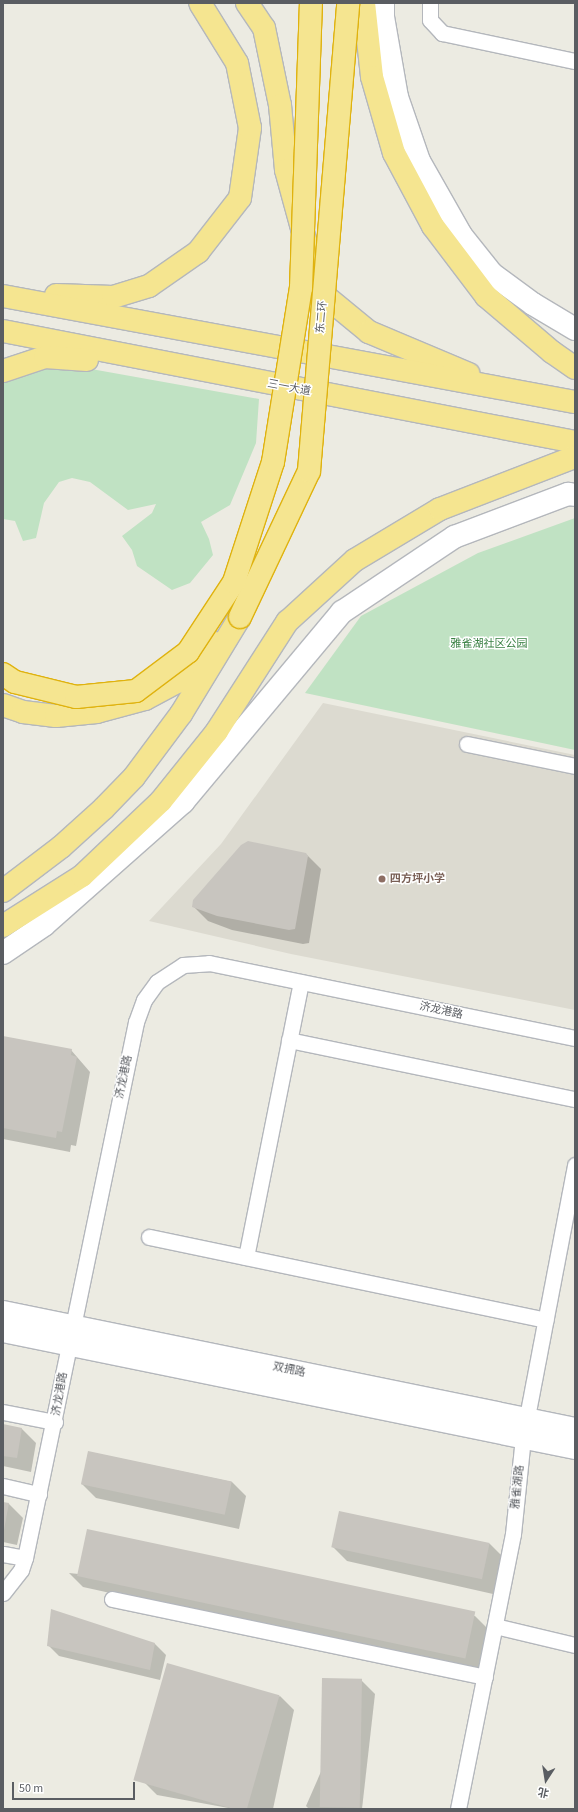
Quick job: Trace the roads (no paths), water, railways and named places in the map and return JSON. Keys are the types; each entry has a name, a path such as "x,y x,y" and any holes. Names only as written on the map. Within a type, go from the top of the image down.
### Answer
{"highway":[{"path":"3,295 113,297 149,286 198,252 240,198 250,128 237,63 200,3"},
{"path":"247,3 264,28 280,105 286,170 319,292 369,332 507,390"},
{"path":"3,674 15,682 76,697 136,691 188,652 234,582 273,462 301,288 312,3"},
{"name":"东二环","path":"240,617 309,471 348,3"},
{"path":"364,3 372,76 394,154 433,226 486,296 552,352 575,368"},
{"path":"3,295 575,402"},
{"name":"三一大道","path":"3,331 181,367 575,442"},
{"path":"3,371 45,357 181,367"},
{"path":"3,926 82,876 161,801 217,730 287,622 356,560 440,509 538,473 575,457"},
{"path":"3,705 23,712 56,716 97,712 145,698 178,682 240,617"},
{"path":"3,891 61,847 104,808 134,777 181,714 240,617"}],"street":[{"path":"383,3 383,17 399,104 419,161 461,236 492,274 533,304 575,329"},
{"path":"430,3 430,20 442,33 575,61"},
{"path":"3,953 44,925 183,802 342,612 454,537 568,494 575,495"},
{"path":"467,744 575,766"},
{"name":"济龙港路","path":"3,1593 21,1570 25,1558 136,1022 144,1000 157,982 183,965 209,963 575,1038"},
{"path":"246,1257 301,982"},
{"path":"289,1040 575,1099"},
{"name":"雅雀湖路","path":"458,1809 513,1534 524,1428 545,1320 572,1195 575,1165"},
{"path":"149,1237 545,1320"},
{"name":"双拥路","path":"3,1312 71,1335 524,1428 575,1448"},
{"name":"双拥路","path":"3,1331 71,1335"},
{"path":"3,1412 54,1422"},
{"name":"双拥路","path":"524,1428 575,1429"},
{"path":"3,1486 39,1494"},
{"path":"3,1554 25,1558"},
{"path":"112,1599 485,1677"},
{"path":"495,1626 575,1645"}],"place":[{"name":"四方坪小学","path":"382,879"}],"park label":[{"name":"雅雀湖社区公园","path":"489,644"}]}
